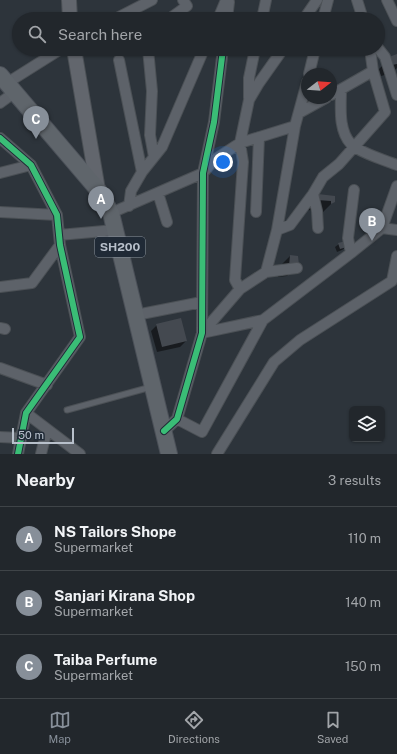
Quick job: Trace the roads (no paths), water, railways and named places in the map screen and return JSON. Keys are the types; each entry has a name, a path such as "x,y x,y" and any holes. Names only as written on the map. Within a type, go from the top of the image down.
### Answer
{"main road":[{"path":"69,0 70,12"},
{"path":"75,56 98,190"},
{"name":"SH200","path":"7,84 98,190 111,213 154,386 169,454"}],"street":[{"path":"129,12 152,0"},
{"path":"179,12 187,6 183,0"},
{"path":"221,12 226,0"},
{"path":"228,12 229,0"},
{"path":"263,12 266,0"},
{"path":"309,12 317,0"},
{"path":"325,12 328,0"},
{"path":"357,0 361,12"},
{"path":"388,0 397,21"},
{"path":"0,103 7,84 50,56"},
{"path":"149,56 152,91 150,135 154,157"},
{"path":"129,206 130,191 142,172 162,147 201,56"},
{"path":"164,431 177,419 202,333 203,173 214,122 222,56"},
{"path":"250,100 249,78 254,56"},
{"path":"240,289 234,280 243,162 240,143 250,100 259,83 278,56"},
{"path":"310,68 313,56"},
{"path":"277,230 290,225 313,194 323,177 339,164 385,112 373,71 371,56"},
{"path":"385,56 396,90"},
{"path":"119,60 142,172"},
{"path":"337,92 373,71"},
{"path":"341,90 343,129 350,143 354,147 397,165"},
{"path":"266,272 277,230 295,126 301,104"},
{"path":"299,113 315,104"},
{"path":"111,213 203,173 214,160 240,143 295,126"},
{"path":"256,212 259,137"},
{"path":"0,138 31,166 58,215 60,240 80,337 26,413 18,454"},
{"path":"0,173 31,166"},
{"path":"177,419 202,432 263,320 382,228 397,186"},
{"path":"350,254 348,238 354,190"},
{"path":"158,193 167,222"},
{"path":"313,194 317,211 318,228"},
{"path":"0,212 58,215"},
{"path":"382,228 397,230"},
{"path":"0,287 32,283 60,240 116,230"},
{"path":"217,454 274,362 300,340 392,281 396,262"},
{"path":"202,333 240,289 266,272 296,268"},
{"path":"136,315 202,302"},
{"path":"202,333 263,320"},
{"path":"0,368 47,385"},
{"path":"26,413 77,453"},
{"path":"41,454 47,429"},
{"path":"0,437 21,438"}],"lane":[{"path":"67,410 154,386"}],"place":[{"name":"Taiba Perfume","path":"36,139"},
{"name":"NS Tailors Shope","path":"101,219"},
{"name":"Sanjari Kirana Shop","path":"372,241"}]}
